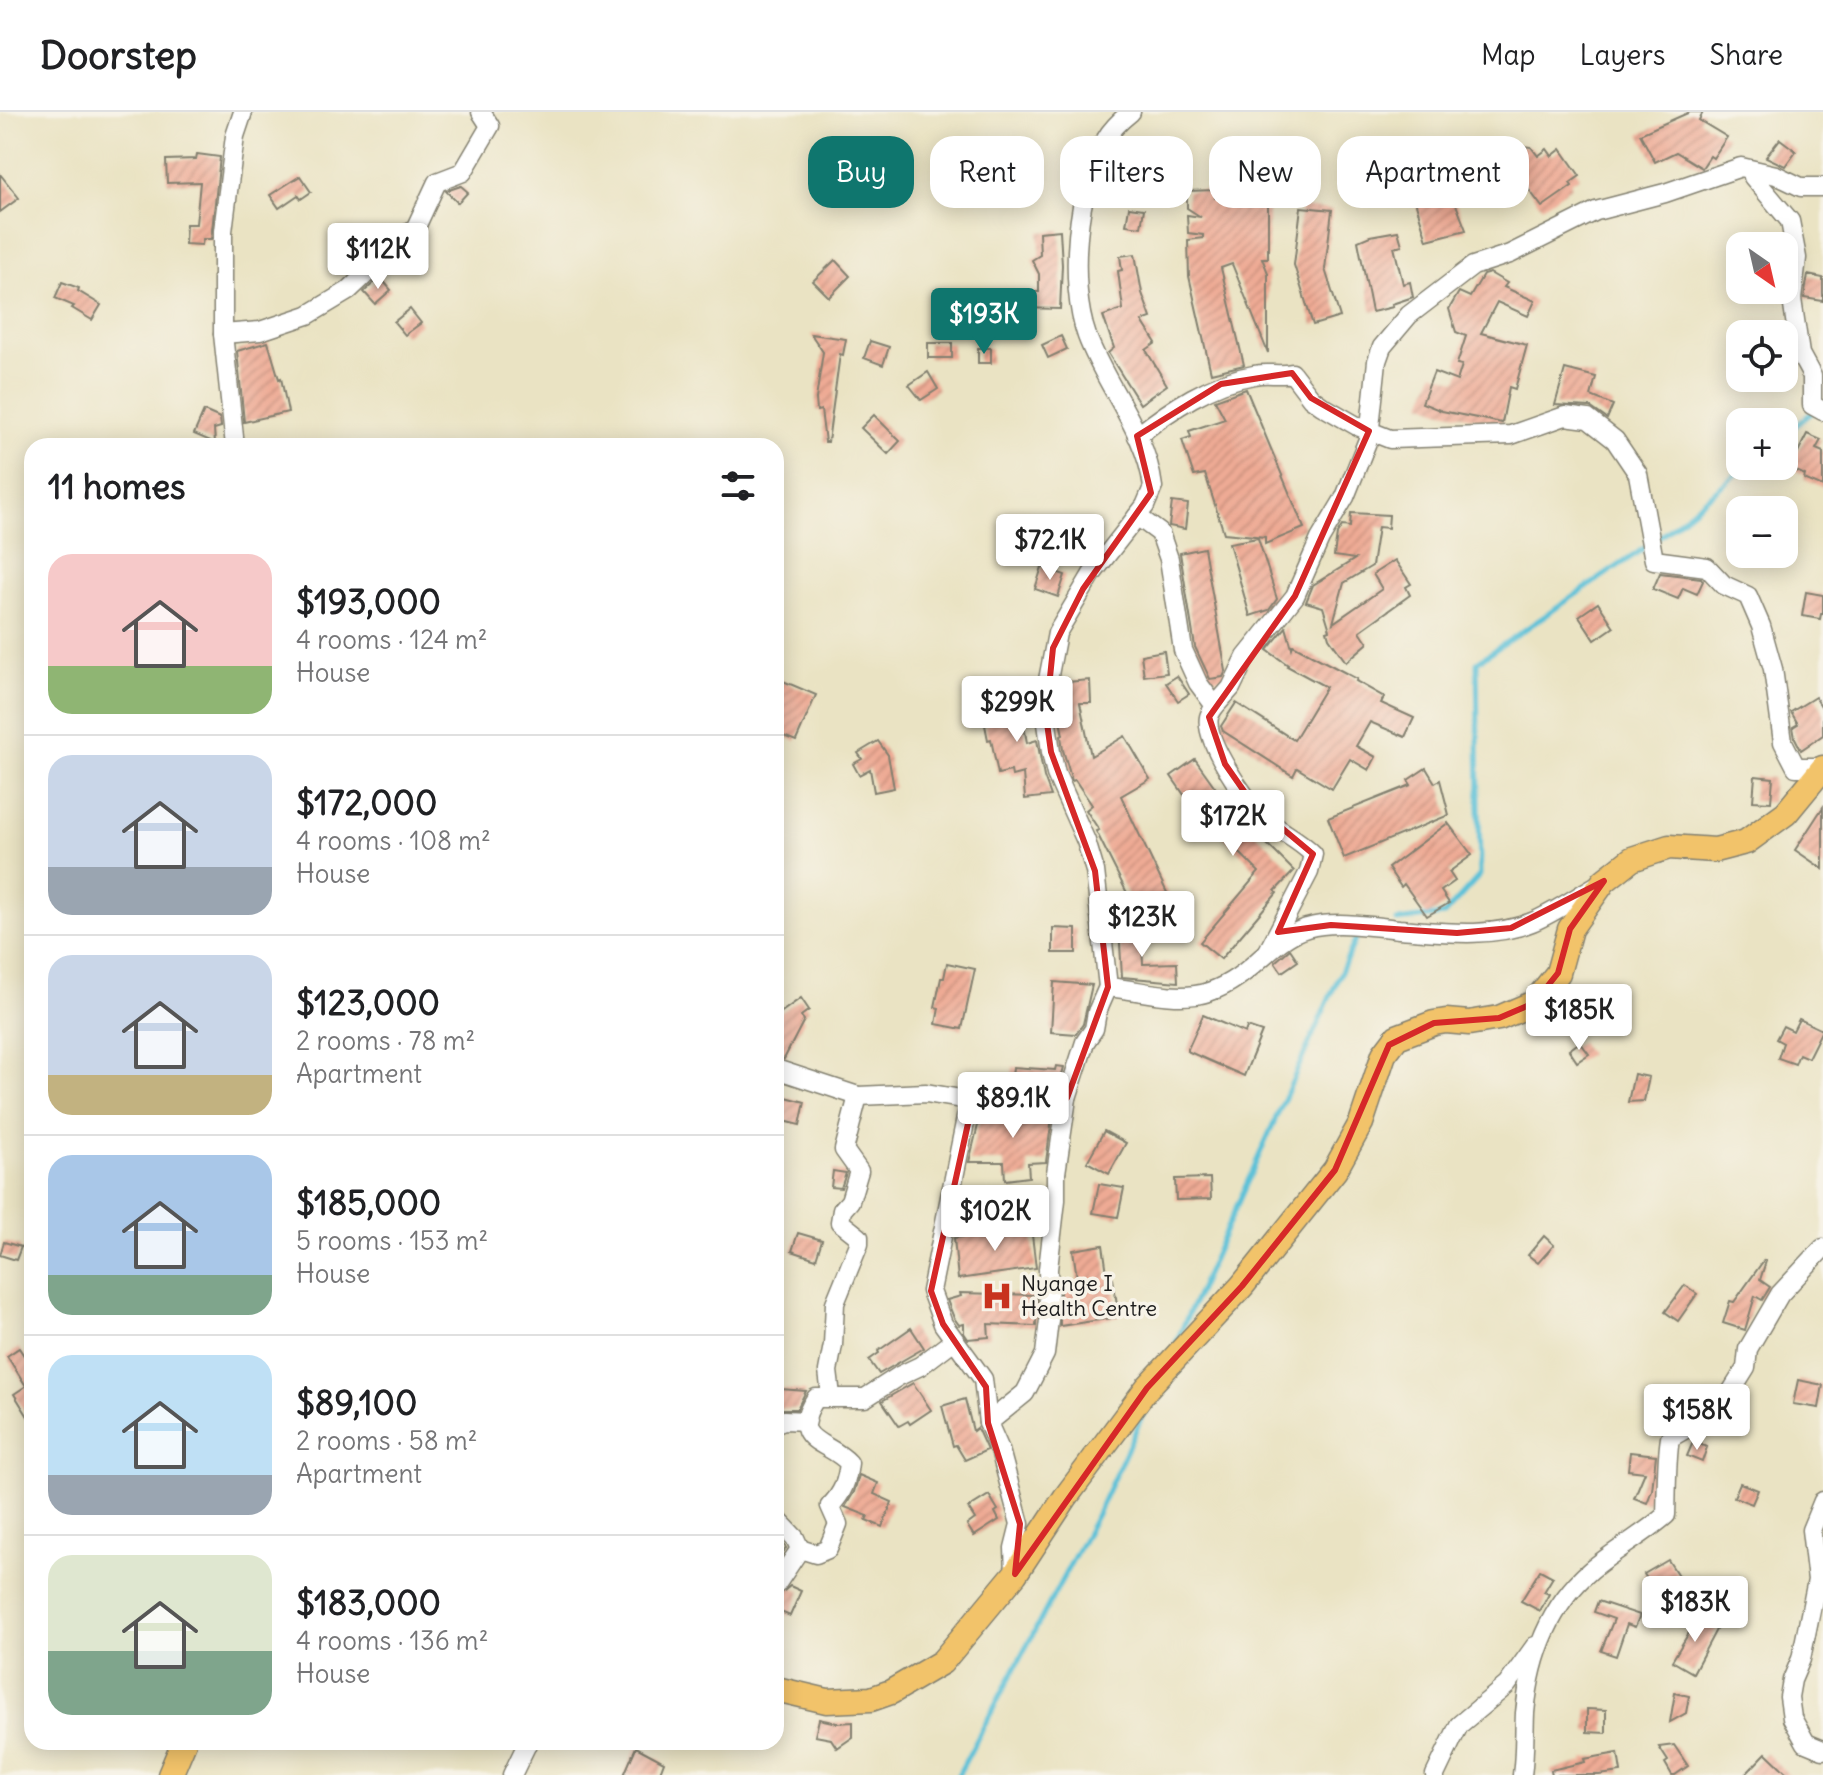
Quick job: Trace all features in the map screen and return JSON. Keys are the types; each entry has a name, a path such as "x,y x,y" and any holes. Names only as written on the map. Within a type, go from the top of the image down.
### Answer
{"main road":[{"path":"784,1691 834,1701 871,1699 891,1692 942,1662 1015,1574 1065,1498 1139,1399 1242,1286 1335,1170 1361,1123 1377,1069 1389,1045 1397,1037 1434,1023 1469,1023 1499,1018 1534,1003 1558,973 1570,929 1604,881 1632,859 1669,847 1715,850 1746,842 1786,813 1823,768"},
{"path":"170,1775 181,1750"}],"street":[{"path":"234,438 223,334 223,231 235,136 243,112"},
{"path":"223,334 260,331 308,315 348,291 416,227 437,182 463,172 490,126 481,112"},
{"path":"988,1423 1025,1393 1045,1354 1056,1173 1067,1098 1085,1042 1094,1029 1097,1012 1108,987 1095,871 1086,841 1056,774 1046,716 1048,680 1057,633 1092,574 1122,540 1153,487 1137,436 1086,334 1078,288 1077,253 1082,205 1091,168 1107,137 1131,112"},
{"path":"1266,954 1309,872 1313,854 1295,837 1278,829 1261,815 1225,764 1209,725 1209,717 1231,688 1246,657 1295,596 1320,539 1345,497 1369,437 1377,361 1382,347 1409,315 1454,277 1473,266 1510,254 1596,211 1665,193 1741,167 1776,175 1801,187 1823,187"},
{"path":"1752,170 1753,177 1790,221 1797,258 1792,299 1800,354 1812,376 1812,405 1823,411"},
{"path":"1137,436 1180,405 1221,384 1256,374 1292,373 1311,398 1369,431 1390,439 1511,435 1565,416 1588,419 1615,440 1638,474 1654,560 1707,567 1724,585 1748,596 1761,626 1773,669 1783,742 1796,767 1823,768"},
{"path":"1137,516 1160,533 1169,559 1183,650 1198,683 1215,706"},
{"path":"1108,987 1163,995 1212,993 1232,982 1299,931 1318,926 1379,926 1457,933 1511,928 1532,922 1604,881"},
{"path":"784,1072 858,1096 926,1093 973,1101 1067,1098"},
{"path":"831,1396 828,1371 835,1303 859,1244 859,1237 840,1222 859,1171 844,1150 858,1096"},
{"path":"973,1101 967,1113 931,1291 953,1341 983,1379 988,1423 1000,1450 1020,1524 1014,1548 1015,1574"},
{"path":"1435,1775 1459,1725 1507,1685 1554,1614 1588,1572 1666,1515 1666,1464 1670,1438 1684,1430 1707,1407 1726,1400 1746,1368 1748,1349 1780,1294 1823,1248"},
{"path":"784,1526 800,1549 816,1554 828,1549 838,1524 830,1506 847,1481 849,1463 838,1451 813,1441 806,1429 816,1398 865,1398 920,1366 953,1341"},
{"path":"784,1420 807,1421"},
{"path":"1823,1501 1811,1530 1817,1580 1801,1659 1789,1697 1792,1718 1806,1743 1823,1750"},
{"path":"784,1573 800,1549"},
{"path":"1522,1775 1525,1713 1541,1637"},
{"path":"512,1775 524,1750"}],"highlighted area":[{"path":"1292,373 1311,398 1369,431 1295,596 1209,717 1225,764 1253,804 1313,854 1278,932 1331,925 1457,933 1511,928 1604,881 1570,929 1558,973 1534,1003 1499,1018 1434,1023 1389,1045 1335,1170 1242,1286 1147,1388 1015,1574 1020,1524 988,1423 986,1387 943,1324 931,1291 973,1101 1067,1098 1108,987 1095,871 1051,752 1046,716 1053,648 1083,589 1151,493 1137,436 1221,384"}],"building":[{"path":"1690,112 1703,112 1699,120 1727,137 1713,158 1710,156 1702,168 1676,152 1655,162 1640,134"},
{"path":"1780,139 1796,151 1785,166 1766,157"},
{"path":"1529,147 1538,156 1547,149 1552,156 1561,149 1580,176 1570,183 1572,186 1542,207 1529,190"},
{"path":"197,154 220,157 211,239 203,239 202,245 185,244 186,224 196,224 200,182 167,183 166,160 196,159"},
{"path":"0,174 19,198 0,212"},
{"path":"300,176 311,192 301,199 298,195 279,208 270,195"},
{"path":"461,186 468,192 458,203 446,191"},
{"path":"1209,190 1209,208 1268,208 1268,258 1262,258 1268,273 1268,353 1232,264 1221,268 1244,365 1211,373 1189,276 1188,240 1203,238 1203,235 1188,233 1187,215 1201,217 1187,208 1193,208 1193,191"},
{"path":"1129,208 1144,209 1141,227 1126,225"},
{"path":"1301,208 1332,210 1325,269 1340,317 1313,325 1294,265"},
{"path":"1417,208 1457,208 1466,230 1427,240"},
{"path":"1060,230 1060,309 1022,308 1021,312 1005,307 1010,290 1034,298 1034,292 1039,292 1039,274 1032,260 1040,255 1039,232"},
{"path":"1398,231 1402,245 1394,247 1403,284 1410,282 1413,297 1392,304 1393,307 1372,312 1358,241"},
{"path":"1135,254 1142,293 1151,318 1142,321 1156,343 1146,350 1167,385 1140,404 1108,353 1114,348 1103,316 1123,309 1118,271 1122,270 1120,256"},
{"path":"835,260 850,276 829,297 813,281"},
{"path":"1490,273 1507,283 1504,287 1535,301 1528,316 1497,302 1481,333 1527,345 1515,389 1509,387 1502,423 1442,411 1422,403 1434,372 1457,381 1462,365 1457,364 1466,336 1456,332 1449,309 1459,292 1470,297 1483,275"},
{"path":"1808,275 1823,278 1823,301 1804,298"},
{"path":"380,277 391,290 375,304 364,292"},
{"path":"62,282 79,288 78,291 101,305 92,320 72,308 74,306 55,298"},
{"path":"410,309 421,323 405,335 394,322"},
{"path":"811,334 846,339 843,355 840,354 828,442 825,442 821,410 817,411 816,399 823,352"},
{"path":"1061,336 1067,349 1048,358 1042,345"},
{"path":"870,341 889,347 883,365 864,358"},
{"path":"268,342 281,378 288,412 244,422 237,351"},
{"path":"928,343 952,343 952,358 928,358"},
{"path":"978,348 991,348 991,363 978,363"},
{"path":"1565,369 1596,377 1591,396 1613,405 1607,419 1590,407 1555,405"},
{"path":"928,372 938,389 921,400 909,385"},
{"path":"1246,389 1304,528 1265,544 1265,537 1224,533 1205,474 1194,476 1182,440 1191,437 1189,431 1225,419 1215,400"},
{"path":"204,411 220,418 221,427 214,429 215,438 194,434"},
{"path":"874,415 900,441 888,454 861,428"},
{"path":"1807,434 1821,440 1816,449 1823,452 1823,487 1804,479 1805,475 1798,472 1798,452"},
{"path":"1172,502 1188,504 1185,529 1169,526"},
{"path":"1351,513 1389,515 1388,528 1378,527 1372,566 1344,583 1333,623 1382,589 1373,574 1395,560 1411,584 1406,587 1410,595 1360,631 1368,643 1346,662 1329,638 1327,631 1330,630 1323,607 1306,602 1313,585 1355,559 1334,556 1337,534 1342,526 1350,527"},
{"path":"1258,538 1277,599 1269,610 1250,616 1229,543"},
{"path":"1204,548 1226,671 1223,677 1210,679 1195,647 1180,553"},
{"path":"1042,567 1065,575 1058,597 1035,589"},
{"path":"1660,573 1701,578 1703,581 1697,594 1683,588 1678,599 1653,589"},
{"path":"1806,592 1823,595 1820,619 1802,616"},
{"path":"1598,603 1614,627 1595,640 1579,616"},
{"path":"1286,627 1292,648 1293,645 1357,679 1384,697 1381,703 1414,718 1405,737 1370,722 1356,746 1376,757 1369,770 1350,759 1332,789 1297,768 1293,776 1223,731 1221,726 1236,703 1294,740 1326,687 1287,666 1267,650"},
{"path":"1164,651 1167,673 1144,676 1141,655"},
{"path":"1177,676 1189,694 1178,701 1166,683"},
{"path":"1090,680 1091,703 1080,703 1091,756 1125,736 1150,779 1121,796 1170,899 1138,915 1096,831 1099,830 1086,810 1092,805 1075,780 1072,781 1063,750 1058,712 1064,711 1063,693 1068,693 1067,682"},
{"path":"784,681 816,695 796,741 784,736"},
{"path":"1033,688 1034,711 1022,714 1027,743 1037,740 1051,796 1025,799 1023,773 1012,776 1011,771 998,774 985,725 989,724 985,707 1018,699 1016,692"},
{"path":"1815,697 1823,709 1823,735 1801,750 1793,727 1798,724 1791,712"},
{"path":"878,741 888,755 894,788 874,792 870,769 859,775 853,764 862,759 858,753"},
{"path":"1195,759 1237,818 1239,816 1294,871 1221,959 1200,942 1259,872 1218,831 1212,835 1171,776"},
{"path":"1426,768 1435,783 1440,780 1449,815 1344,858 1328,818 1411,785 1408,780"},
{"path":"1755,776 1773,778 1771,802 1753,801"},
{"path":"1823,807 1823,869 1795,850"},
{"path":"1448,823 1472,855 1449,872 1455,881 1441,891 1449,903 1427,916 1388,868"},
{"path":"1141,926 1143,964 1177,963 1178,982 1122,977 1119,927"},
{"path":"1053,928 1076,929 1076,953 1053,953"},
{"path":"1290,949 1298,961 1282,972 1275,962"},
{"path":"947,963 975,969 962,1029 936,1024 939,1008 935,1007"},
{"path":"1054,982 1092,985 1083,1024 1076,1034 1051,1032"},
{"path":"801,998 809,1010 801,1016 804,1020 784,1059 784,1010"},
{"path":"1203,1015 1245,1033 1247,1027 1262,1032 1244,1076 1187,1051"},
{"path":"1799,1019 1822,1030 1808,1058 1799,1054 1795,1064 1778,1058 1783,1043 1776,1039 1783,1026 1793,1031"},
{"path":"1580,1042 1589,1054 1577,1062 1569,1050"},
{"path":"1056,1066 1064,1067 1059,1085 1011,1088 1013,1067 1055,1070"},
{"path":"1634,1074 1649,1077 1644,1101 1628,1102"},
{"path":"786,1097 805,1102 800,1125 784,1121"},
{"path":"1053,1110 1046,1162 1028,1163 1029,1177 1005,1180 1004,1162 969,1162 981,1113"},
{"path":"1104,1131 1126,1143 1109,1174 1087,1162"},
{"path":"833,1171 846,1173 841,1188 831,1187"},
{"path":"1210,1178 1211,1199 1176,1200 1175,1179"},
{"path":"1099,1184 1124,1188 1118,1217 1093,1213"},
{"path":"1031,1227 1036,1268 958,1279 954,1238"},
{"path":"798,1233 822,1240 816,1259 792,1251"},
{"path":"1544,1236 1554,1245 1538,1263 1528,1255"},
{"path":"4,1242 21,1247 16,1260 0,1255"},
{"path":"1103,1245 1108,1280 1113,1279 1119,1317 1060,1326 1060,1287 1078,1285 1073,1250"},
{"path":"1764,1260 1760,1280 1770,1287 1762,1300 1755,1296 1745,1330 1723,1323 1730,1301 1734,1302"},
{"path":"1685,1285 1697,1294 1678,1321 1665,1312"},
{"path":"960,1293 1037,1295 1036,1326 988,1324 989,1337 968,1339 964,1324 959,1325 954,1318 947,1300 961,1296"},
{"path":"911,1328 924,1348 879,1374 869,1360"},
{"path":"19,1348 24,1356 24,1383 7,1356"},
{"path":"1798,1380 1823,1385 1819,1408 1793,1404"},
{"path":"913,1383 931,1410 910,1424 908,1421 899,1426 882,1401"},
{"path":"24,1387 24,1410 14,1394"},
{"path":"784,1389 806,1391 797,1409 784,1409"},
{"path":"965,1399 973,1431 977,1428 987,1450 965,1460 956,1445 953,1446 942,1406"},
{"path":"1693,1442 1707,1447 1702,1462 1687,1456"},
{"path":"1630,1452 1656,1455 1652,1490 1647,1503 1634,1498 1645,1472 1628,1470"},
{"path":"859,1475 878,1483 874,1494 892,1502 882,1527 866,1520 868,1516 845,1507"},
{"path":"1740,1483 1758,1490 1752,1504 1734,1497"},
{"path":"989,1495 998,1510 995,1512 999,1520 974,1536 967,1525 975,1519 968,1508"},
{"path":"1668,1560 1679,1577 1655,1592 1644,1574"},
{"path":"1540,1570 1553,1577 1544,1592 1549,1594 1540,1611 1521,1601"},
{"path":"790,1586 801,1591 790,1616 784,1613 784,1591"},
{"path":"1598,1601 1640,1615 1635,1627 1627,1624 1616,1656 1601,1651 1614,1619 1594,1612"},
{"path":"1699,1616 1718,1626 1693,1673 1672,1661"},
{"path":"1675,1693 1689,1696 1686,1713 1670,1722"},
{"path":"1587,1709 1606,1710 1606,1733 1587,1732"},
{"path":"819,1719 837,1723 853,1722 853,1737 837,1748 831,1739 815,1736"},
{"path":"1674,1745 1688,1766 1672,1775 1659,1747"},
{"path":"635,1750 642,1750 664,1762 659,1775 624,1775"},
{"path":"1618,1753 1621,1772 1552,1775 1551,1770 1585,1762 1584,1759"},
{"path":"1766,1753 1789,1775 1745,1775"}],"waterway":[{"path":"1798,424 1814,411"},
{"path":"1654,541 1729,480"},
{"path":"1397,921 1444,915 1480,875 1477,662 1646,547"},
{"path":"1176,1342 1361,927"},
{"path":"958,1775 1098,1512 1147,1406"}],"place":[{"name":"Nyange I Health Centre","path":"997,1296"}]}
